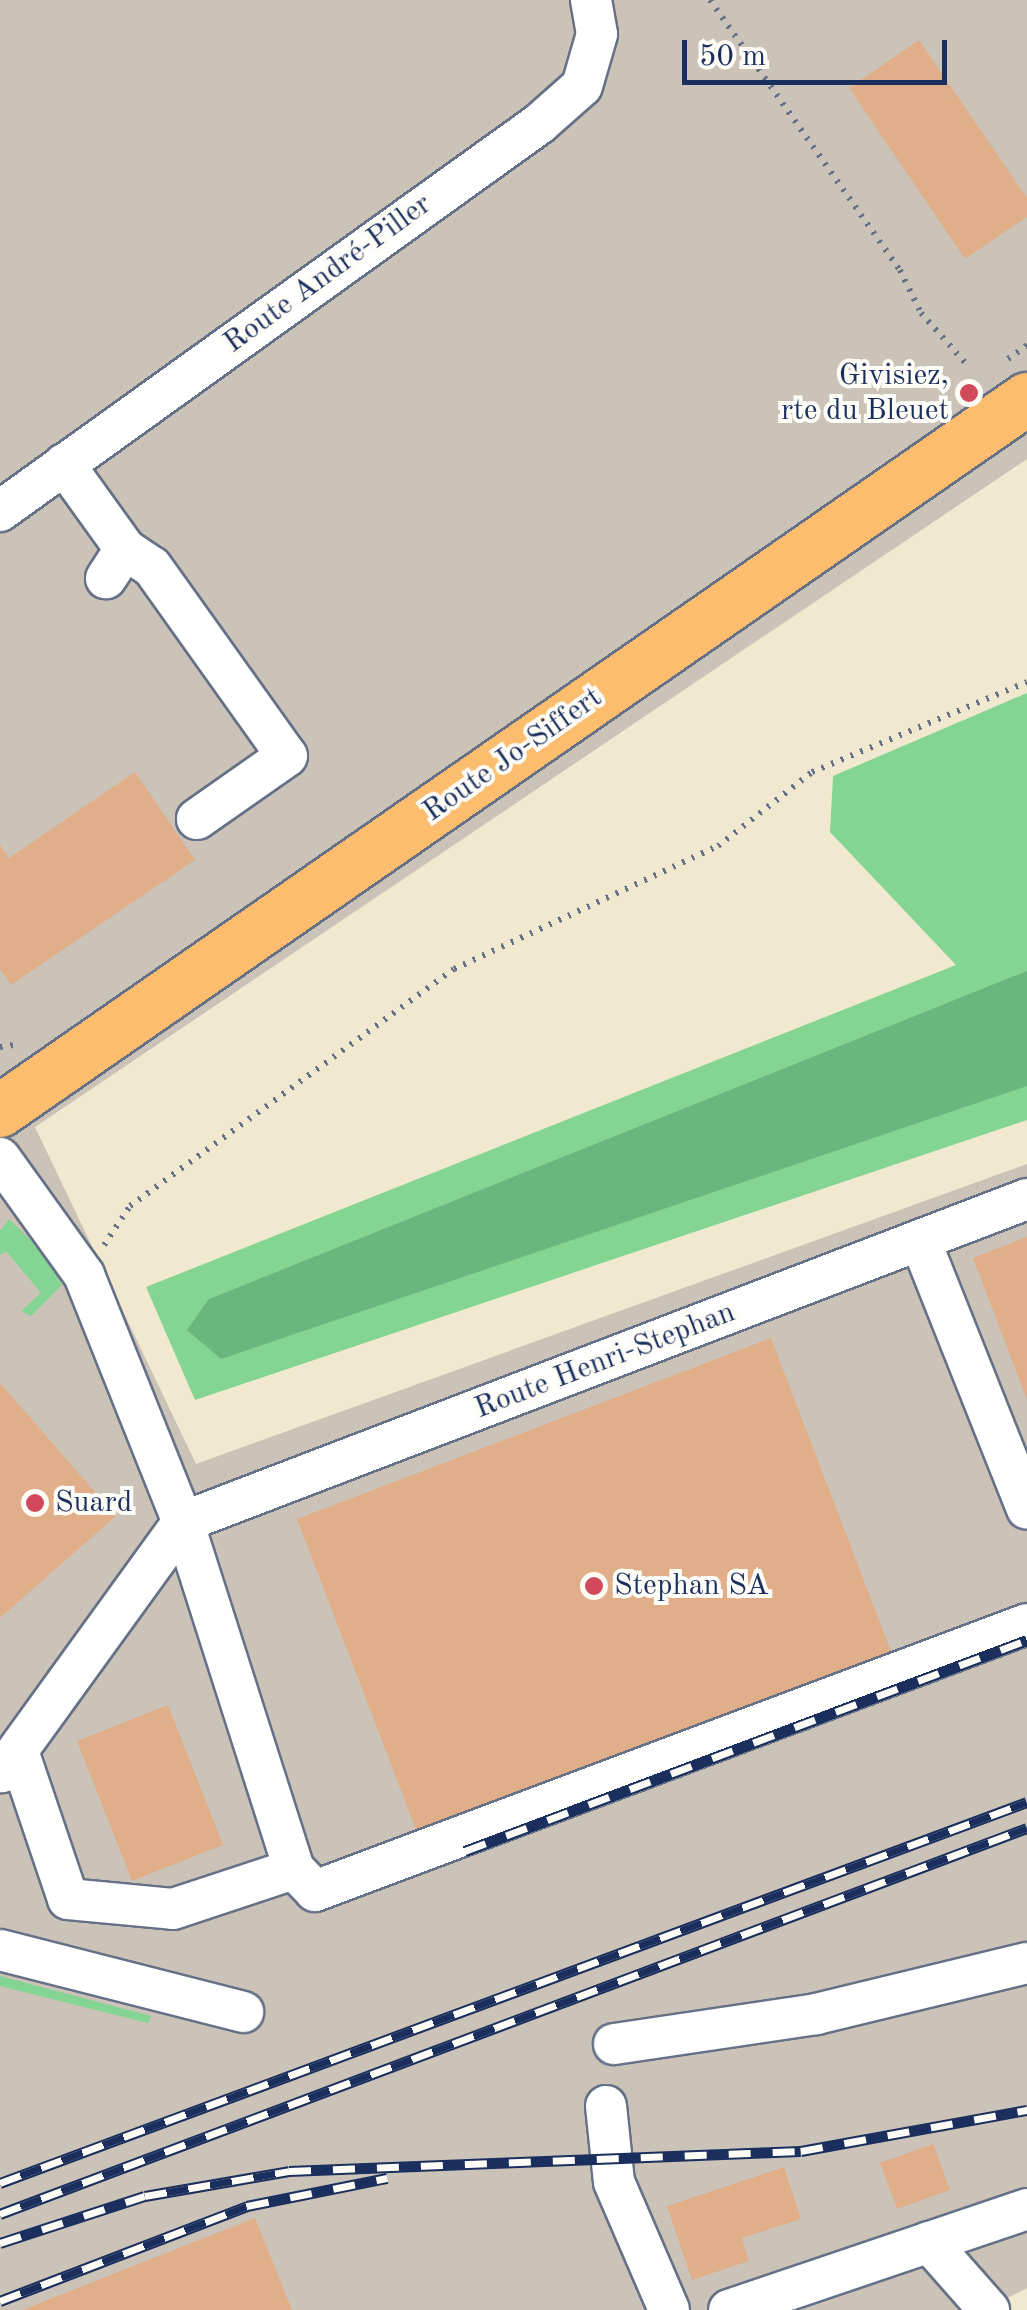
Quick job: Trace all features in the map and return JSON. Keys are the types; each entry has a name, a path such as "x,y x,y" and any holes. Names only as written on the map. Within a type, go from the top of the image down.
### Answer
{"main road":[{"name":"Route Jo-Siffert","path":"0,1111 1027,398"}],"street":[{"name":"Route André-Piller","path":"0,511 582,86 596,34 591,0"},
{"path":"64,464 115,563 152,566 287,756 197,819"},
{"path":"0,1158 84,1275 183,1522 294,1868 315,1891 1027,1624"},
{"name":"Route Henri-Stephan","path":"183,1522 1027,1200"},
{"path":"920,1240 1027,1509"},
{"path":"183,1522 9,1763 68,1899 173,1909 294,1868"},
{"path":"0,1950 243,2012"},
{"path":"614,2044 816,2014 1027,1963"},
{"path":"606,2106 614,2182 670,2310"},
{"path":"729,2310 1027,2209"},
{"path":"929,2242 989,2310"}],"path":[{"path":"710,0 900,270 921,313 968,366"},
{"path":"84,1275 130,1206 454,969 718,846 812,772 1027,682"}],"shaded area":[{"path":"0,0 1027,0 1027,459 35,1127 196,1464 1027,1164 1027,2288 984,2310 0,2310"}],"green space":[{"path":"1027,693 1027,1120 195,1400 146,1287 956,965 830,832 833,776"},
{"path":"1027,971 1027,1086 221,1359 187,1330 209,1299"},
{"path":"9,1219 45,1254 62,1285 31,1316 21,1311 41,1293 6,1251 0,1255 0,1231"},
{"path":"0,1976 151,2016 148,2023 0,1986"}],"building":[{"path":"919,40 1027,198 1027,217 965,259 849,88"},
{"path":"135,772 195,860 11,985 0,969 0,845 9,858"},
{"path":"1027,1237 1027,1400 973,1258"},
{"name":"Stephan SA","path":"771,1338 892,1654 418,1835 297,1519"},
{"path":"0,1383 116,1516 0,1618"},
{"path":"168,1705 223,1845 132,1881 77,1741"},
{"path":"933,2144 950,2190 897,2209 880,2163"},
{"path":"784,2167 801,2219 742,2238 749,2261 692,2280 667,2206"},
{"path":"255,2218 292,2310 22,2310"}],"railway":[{"path":"465,1851 1027,1640"},
{"path":"0,2183 1027,1802"},
{"path":"0,2214 1027,1828"},
{"path":"0,2243 145,2196 289,2171 801,2151 1027,2110"},
{"path":"0,2301 247,2206 387,2178"}],"place":[{"name":"Givisiez, rte du Bleuet","path":"969,393"},
{"name":"Suard","path":"35,1503"},
{"name":"Stephan SA","path":"594,1586"}]}
